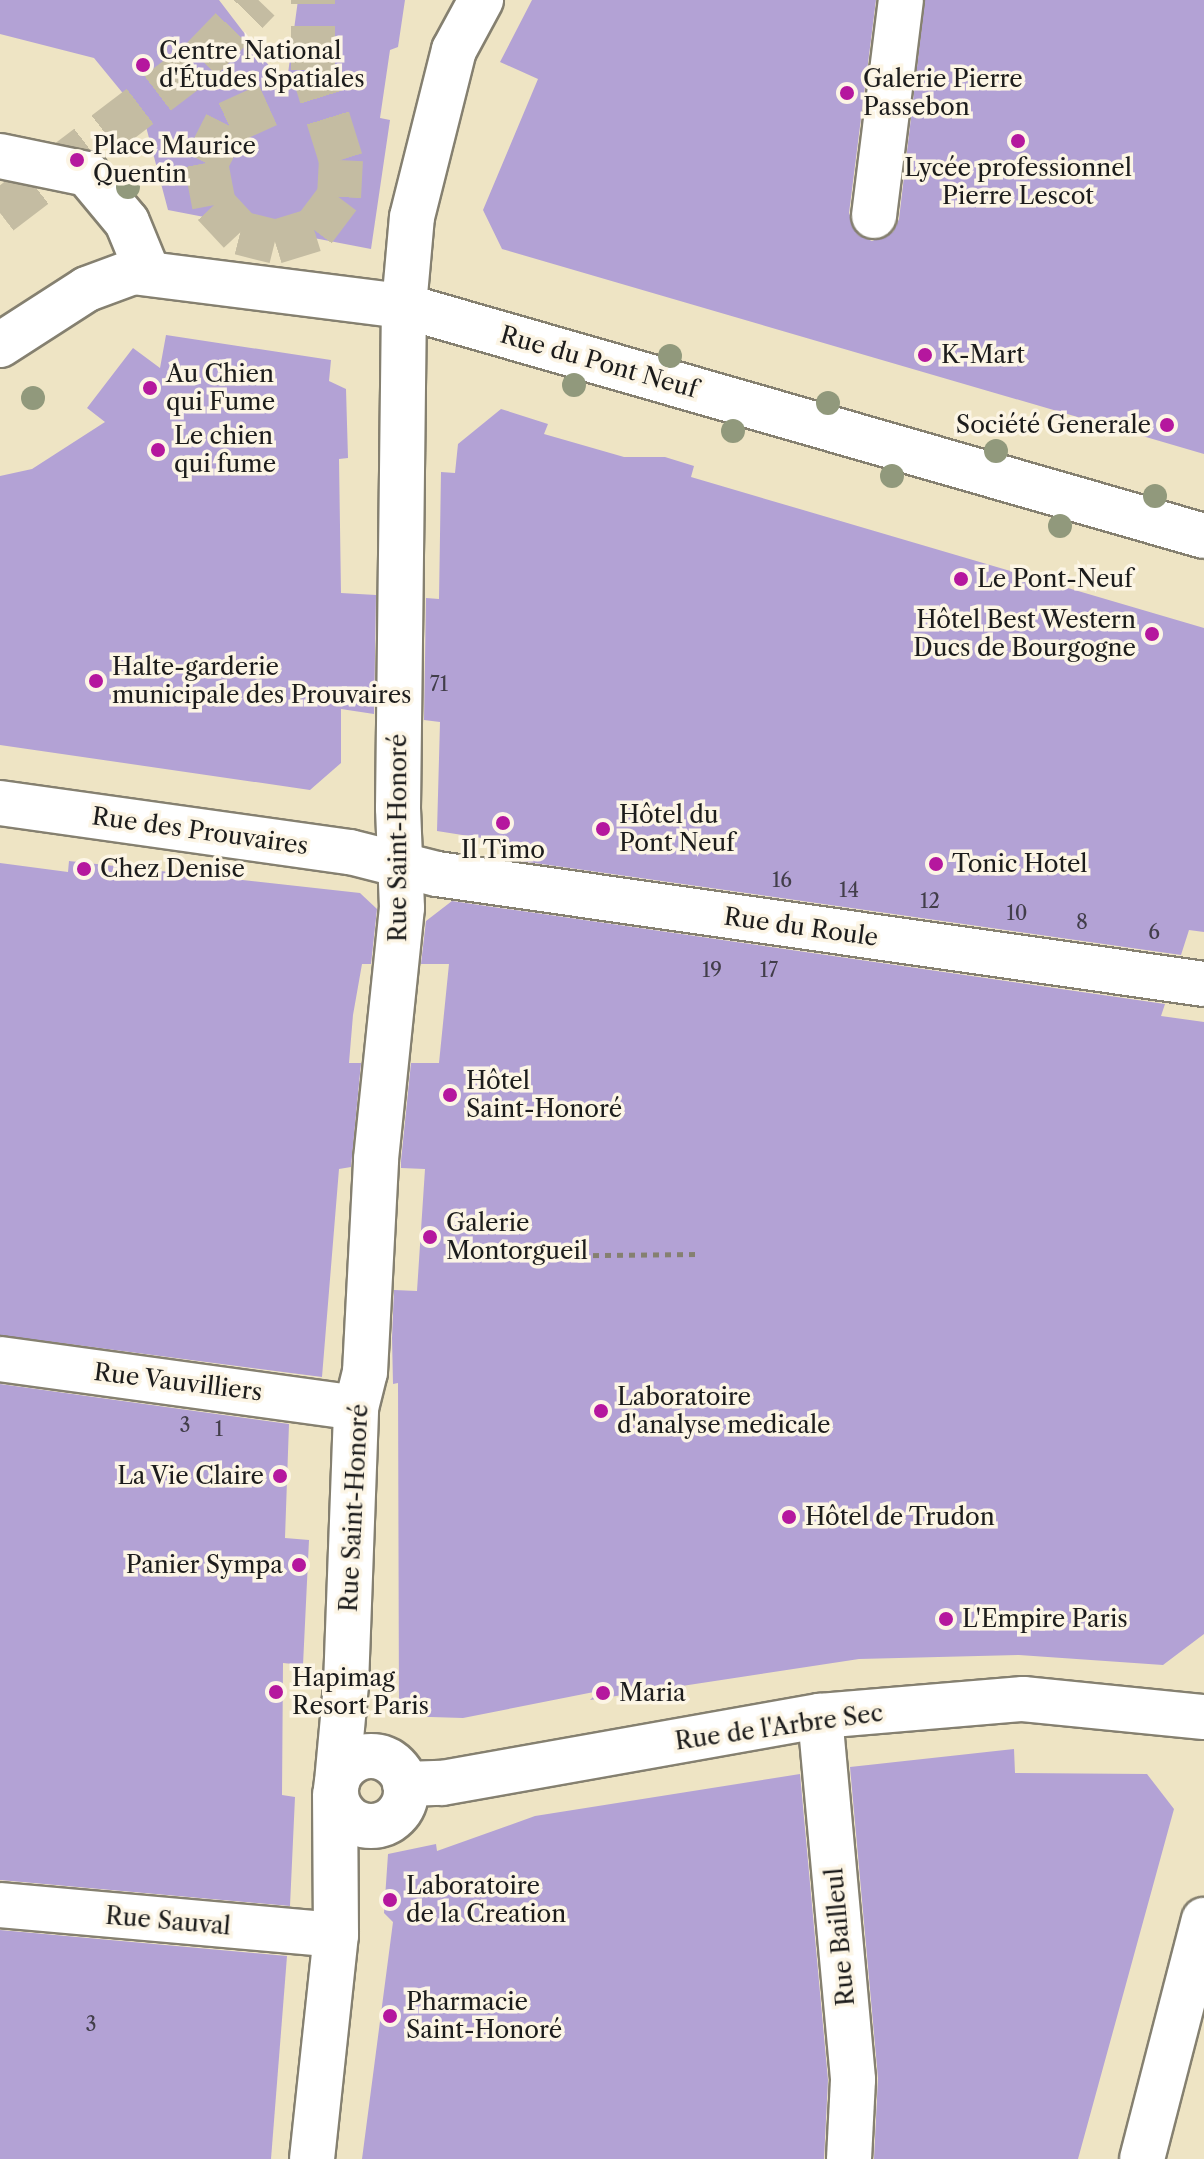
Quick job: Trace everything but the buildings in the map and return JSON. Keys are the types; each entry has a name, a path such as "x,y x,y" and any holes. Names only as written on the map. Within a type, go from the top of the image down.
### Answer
{"street":[{"name":"Rue Saint-Honoré","path":"312,2159 336,1935 336,1788 346,1685 356,1408 365,1372 376,1159 402,908 399,867 404,306 412,217 454,50 481,0"},
{"path":"874,216 901,0"},
{"path":"0,156 87,174 127,222 148,273"},
{"name":"Rue du Pont Neuf","path":"0,345 87,289 133,272 404,306 1204,536"},
{"name":"Rue des Prouvaires","path":"0,803 350,852 399,867"},
{"name":"Rue du Roule","path":"399,867 1204,984"},
{"name":"Rue Vauvilliers","path":"0,1359 356,1408"},
{"name":"Rue de l'Arbre Sec","path":"336,1788 346,1816 369,1827 382,1825 401,1809 405,1784 442,1783 820,1716 1023,1699 1204,1717"},
{"name":"Rue Bailleul","path":"820,1716 853,2080 849,2159"},
{"name":"Rue Sauval","path":"0,1905 336,1935"},
{"path":"1142,2159 1204,1920"}],"path":[{"path":"497,1256 698,1254"}],"tunnel":[{"path":"0,213 201,60 259,0"},
{"path":"268,105 226,124 206,163 214,205 240,233 275,242 314,230 339,197 341,160 313,70 313,0"}],"place":[{"name":"Centre National d'Études Spatiales","path":"143,65"},
{"name":"Galerie Pierre Passebon","path":"847,93"},
{"name":"Lycée professionnel Pierre Lescot","path":"1018,141"},
{"name":"Place Maurice Quentin","path":"77,160"},
{"name":"K-Mart","path":"925,355"},
{"name":"Au Chien qui Fume","path":"150,388"},
{"name":"Société Generale","path":"1167,425"},
{"name":"Le chien qui fume","path":"158,450"},
{"name":"Le Pont-Neuf","path":"961,579"},
{"name":"Hôtel Best Western Ducs de Bourgogne","path":"1152,634"},
{"name":"Halte-garderie municipale des Prouvaires","path":"96,681"},
{"name":"Il Timo","path":"503,823"},
{"name":"Hôtel du Pont Neuf","path":"603,829"},
{"name":"Tonic Hotel","path":"936,864"},
{"name":"Chez Denise","path":"84,869"},
{"name":"Hôtel Saint-Honoré","path":"450,1095"},
{"name":"Galerie Montorgueil","path":"430,1237"},
{"name":"Laboratoire d'analyse medicale","path":"601,1411"},
{"name":"La Vie Claire","path":"280,1476"},
{"name":"Hôtel de Trudon","path":"789,1517"},
{"name":"Panier Sympa","path":"299,1565"},
{"name":"L'Empire Paris","path":"946,1619"},
{"name":"Hapimag Resort Paris","path":"276,1692"},
{"name":"Maria","path":"603,1693"},
{"name":"Laboratoire de la Creation","path":"390,1900"},
{"name":"Pharmacie Saint-Honoré","path":"390,2016"}]}
